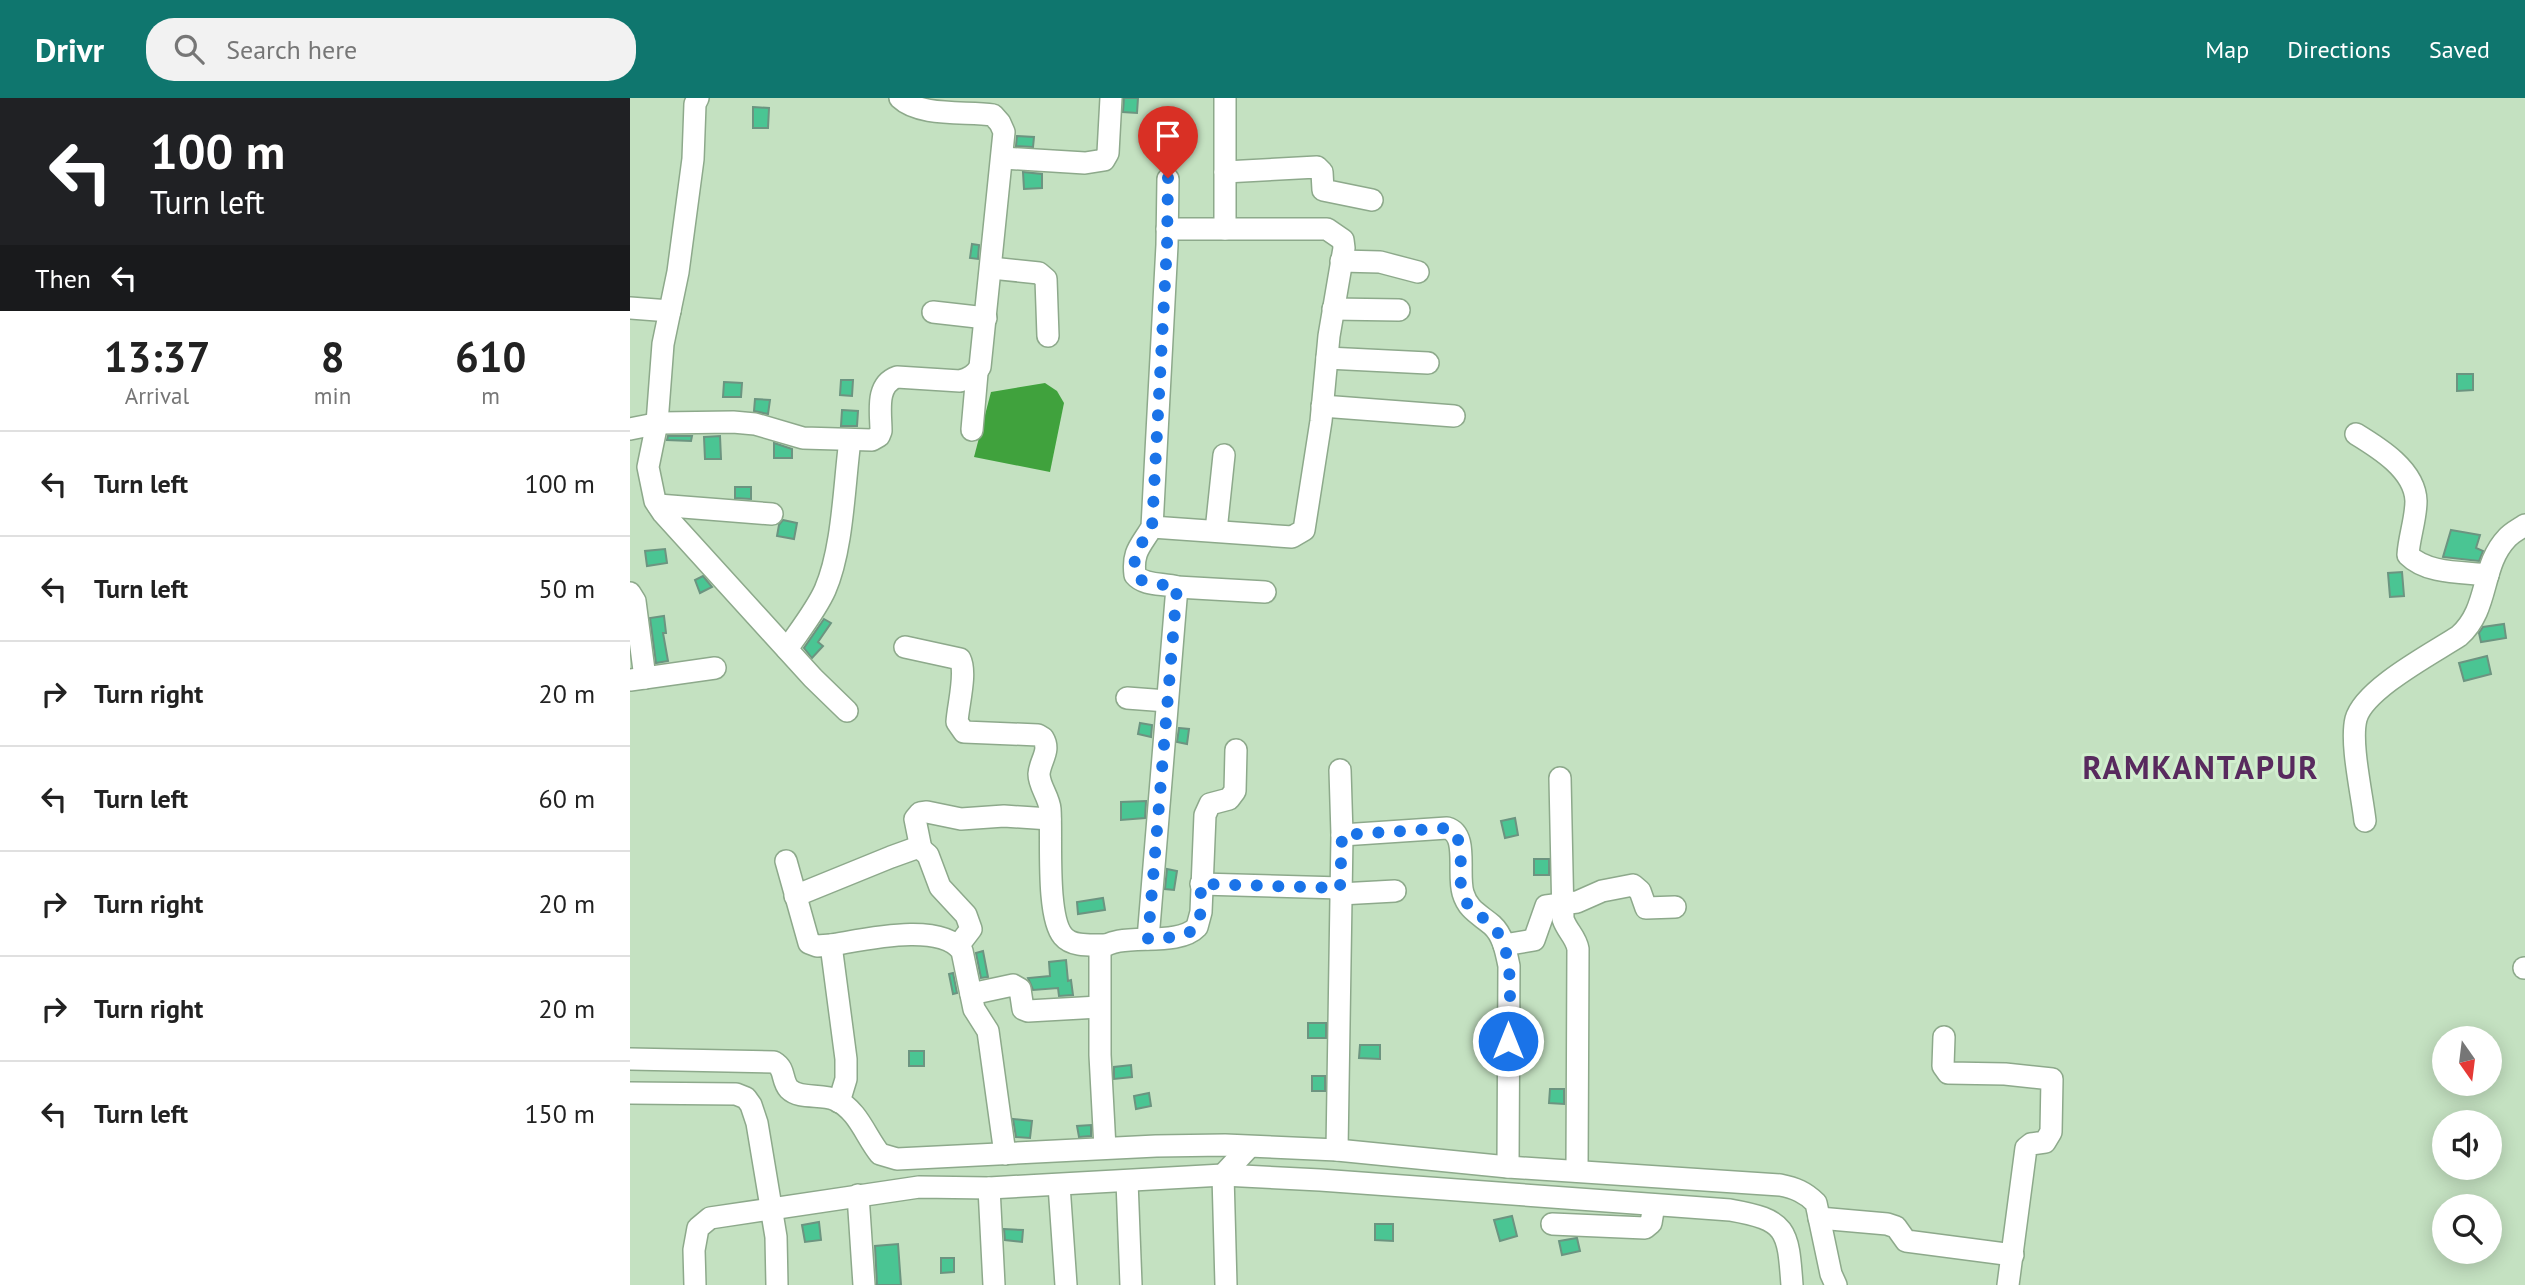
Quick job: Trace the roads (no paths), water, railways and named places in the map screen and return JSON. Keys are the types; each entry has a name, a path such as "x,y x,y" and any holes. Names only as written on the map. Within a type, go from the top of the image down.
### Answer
{"street":[{"path":"698,98 695,104 694,159 678,272 663,344 657,423 648,467 650,487 657,505 707,563 847,710"},
{"path":"900,98 908,105 920,109 993,115 1004,132 972,430"},
{"path":"1003,158 1085,163 1104,160 1108,153 1111,98"},
{"path":"1225,98 1225,229"},
{"path":"1225,172 1317,167 1322,172 1323,190 1372,200"},
{"path":"1168,178 1152,527 1135,552 1135,575 1143,583 1265,592"},
{"path":"1152,527 1292,537 1304,530 1333,309 1344,248 1343,240 1327,229 1167,229"},
{"path":"1341,261 1380,262 1418,272"},
{"path":"991,268 1034,271 1046,279 1048,335"},
{"path":"630,308 670,311"},
{"path":"1333,309 1399,310"},
{"path":"933,313 985,318"},
{"path":"1327,358 1428,363"},
{"path":"630,429 657,423 733,422 755,424 803,438 872,440 881,430 881,393 885,384 891,380 897,377 960,381 977,373"},
{"path":"1322,406 1454,416"},
{"path":"2356,434 2390,457 2412,485 2416,502 2408,555 2416,563 2427,567 2487,575"},
{"path":"787,649 827,587 836,552 850,440"},
{"path":"1216,531 1224,454"},
{"path":"657,505 772,514"},
{"path":"2365,821 2355,734 2356,717 2376,690 2471,626 2490,566 2506,538 2525,525"},
{"path":"1148,939 1177,587"},
{"path":"630,593 635,601 637,679 715,668"},
{"path":"905,647 960,659 962,674 957,722 964,732 1038,735 1044,738 1047,748 1039,772 1049,801 1054,909 1058,928 1072,943 1104,945 1184,935 1197,927 1200,921 1205,815 1210,804 1229,799 1235,791 1236,750"},
{"path":"1127,698 1167,701"},
{"path":"1337,1150 1342,835 1340,770"},
{"path":"1560,778 1563,919 1574,936 1578,950 1577,1171"},
{"path":"921,849 915,819 920,813 975,820 1004,816 1050,819"},
{"path":"1342,835 1447,828 1452,829 1461,845 1459,876 1466,903 1493,926 1504,944 1509,966 1508,1167"},
{"path":"795,895 891,857 916,848 921,849 928,855 940,887 970,920 971,929 958,946"},
{"path":"786,861 809,943 817,946 831,945 915,933 947,941 962,951 976,1015 988,1031 1005,1154"},
{"path":"1201,884 1395,891"},
{"path":"1504,944 1534,940 1544,909 1555,904 1584,899 1602,891 1633,885 1640,891 1646,908 1675,907"},
{"path":"831,945 846,1059 846,1079 839,1102"},
{"path":"1104,945 1100,950 1099,1007 1105,1149"},
{"path":"971,994 1013,985 1020,989 1022,1006 1028,1011 1099,1007"},
{"path":"1944,1037 1943,1066 1948,1073 2005,1074 2052,1079 2051,1132 2045,1142 2031,1144 2026,1148 2008,1285"},
{"path":"630,1059 765,1060 779,1065 790,1090 797,1094 839,1102 857,1119 874,1147 886,1157 912,1159 1204,1145 1337,1150 1508,1167 1780,1185 1794,1188 1808,1195 1816,1203 1830,1274 1836,1285"},
{"path":"630,1093 736,1094 746,1098 757,1124 776,1237 777,1285"},
{"path":"1227,1285 1223,1175 1250,1147"},
{"path":"1340,1183 1361,1153"},
{"path":"695,1285 694,1250 698,1228 710,1218 919,1187 989,1188 1223,1175 1730,1210 1759,1216 1773,1221 1781,1228 1786,1240 1792,1285"},
{"path":"1127,1181 1131,1285"},
{"path":"1059,1185 1066,1285"},
{"path":"989,1188 993,1285"},
{"path":"858,1195 864,1285"},
{"path":"1552,1224 1645,1228 1651,1223 1654,1205"},
{"path":"1819,1218 1887,1224 1896,1227 1906,1241 2013,1255"}],"district":[{"name":"RAMKANTAPUR","path":"2201,768"}]}
